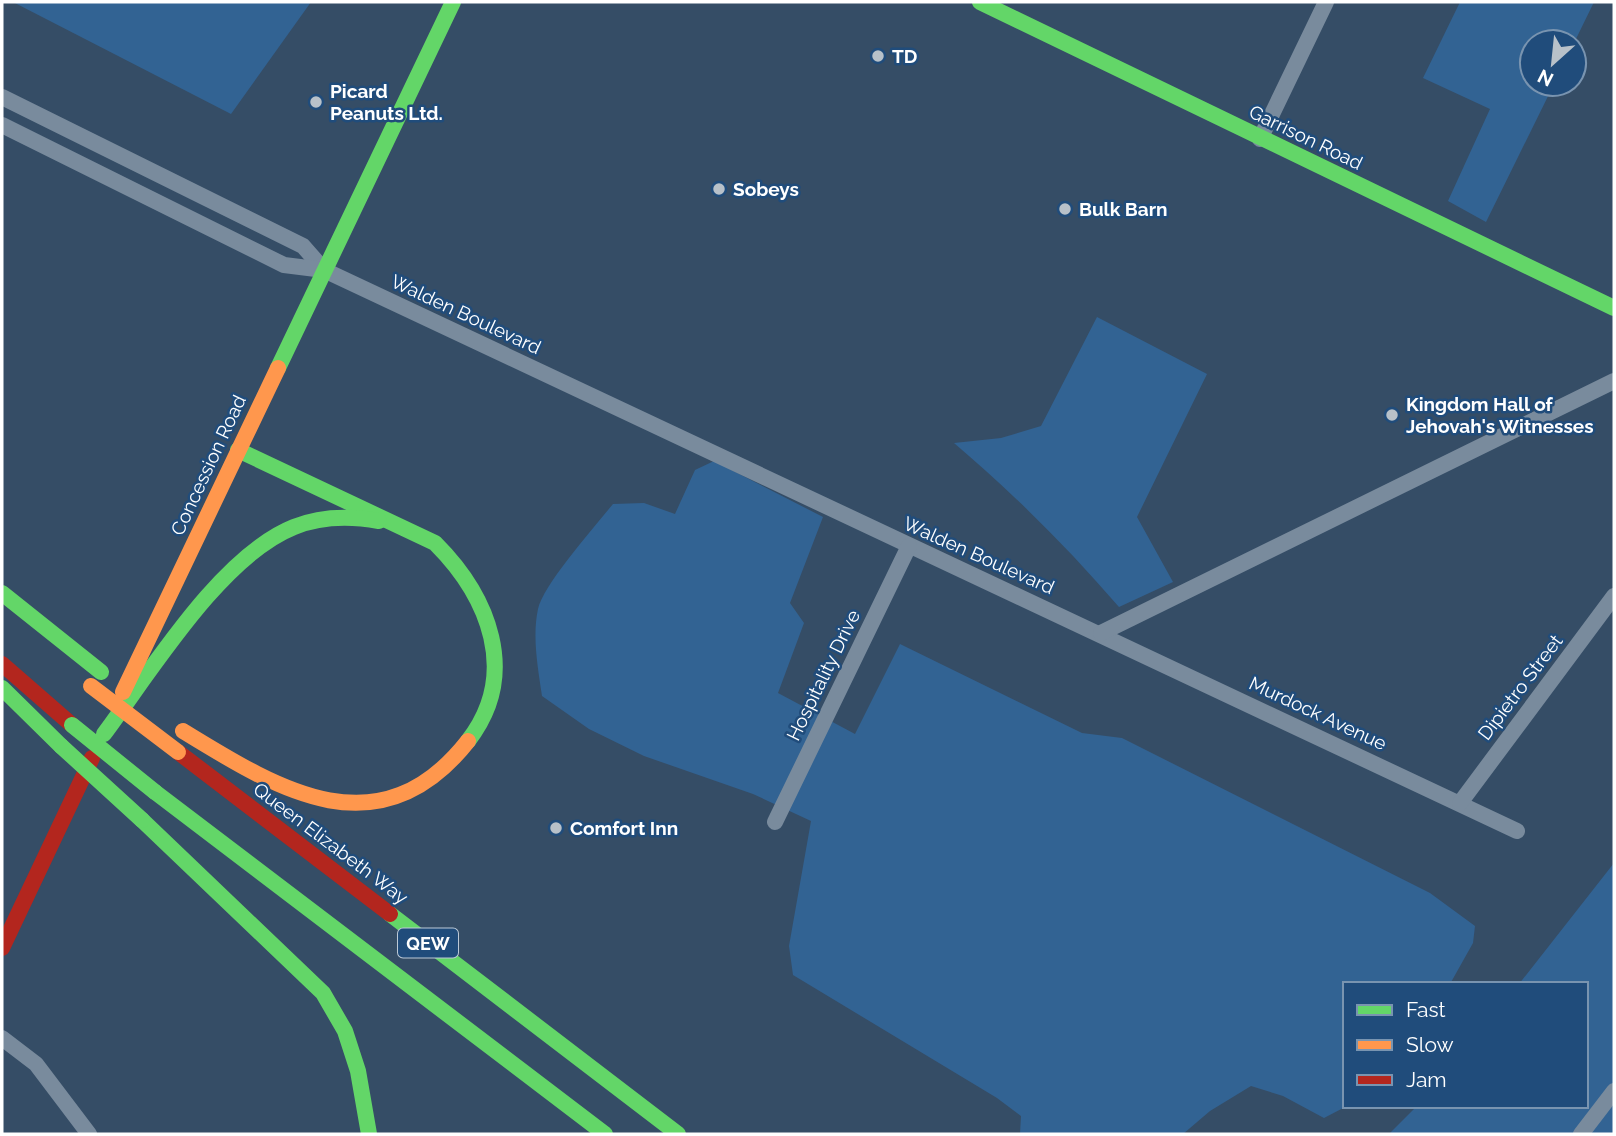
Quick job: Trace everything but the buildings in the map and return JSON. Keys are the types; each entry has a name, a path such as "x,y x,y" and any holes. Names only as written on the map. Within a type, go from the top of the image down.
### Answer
{"main road":[{"name":"Concession Road","path":"2,948 453,2"},
{"name":"Garrison Road","path":"980,2 1614,308"},
{"path":"178,728 268,782 334,803 370,804 407,793 430,780 453,761 474,733 490,697 496,663 489,625 478,595 460,566 435,543 238,450"},
{"path":"104,734 199,610 243,560 286,530 320,520 365,518 403,527"},
{"path":"2,593 142,701"},
{"name":"Queen Elizabeth Way","path":"2,600 70,669 91,686 678,1134"},
{"name":"QEW","path":"2,664 155,792 605,1134"},
{"path":"2,688 323,993 348,1041 366,1105 369,1134"},
{"path":"407,983 558,1120"}],"street":[{"path":"1260,139 1326,2"},
{"name":"Walden Boulevard","path":"2,97 303,246 324,270"},
{"path":"7,128 25,109"},
{"name":"Walden Boulevard","path":"7,128 284,265 324,270 909,546 1101,633"},
{"path":"170,209 180,185"},
{"path":"1101,633 1614,381"},
{"name":"Hospitality Drive","path":"775,822 909,546"},
{"name":"Dipietro Street","path":"1460,803 1614,596"},
{"name":"Murdock Avenue","path":"1101,633 1517,831"},
{"path":"2,1038 36,1064 89,1134"},
{"path":"1581,1134 1614,1091"}],"shaded area":[{"path":"13,2 311,2 231,114"},
{"path":"1460,2 1594,2 1581,28 1518,28 1518,98 1547,98 1486,222 1448,201 1490,109 1423,78"},
{"path":"1097,317 1207,374 1137,517 1173,582 1119,607 1040,522 954,443 1001,438 1041,426"},
{"path":"714,461 823,517 790,603 804,623 778,693 855,734 900,644 1082,733 1122,738 1430,893 1475,926 1473,943 1451,982 1343,982 1343,1108 1324,1118 1283,1096 1251,1086 1210,1111 1183,1134 1020,1134 1021,1116 997,1098 793,975 789,946 811,821 753,794 644,756 589,729 542,696 536,652 536,620 549,585 613,504 644,503 675,514 695,470"},
{"path":"1614,863 1614,1134 1389,1134 1415,1108 1588,1108 1588,982 1521,982"}],"traffic: fast":[{"path":"278,368 453,2"},
{"path":"980,2 1614,308"},
{"path":"238,450 435,543 454,564 483,612 495,663 492,689 484,715 468,741"},
{"path":"104,734 189,618 240,563 267,542 294,527 325,519 358,518 379,521"},
{"path":"2,593 101,672"},
{"path":"2,688 61,746"},
{"path":"72,725 155,792"},
{"path":"61,746 142,820"},
{"path":"155,792 605,1134"},
{"path":"142,820 323,993 345,1031 358,1071 369,1134"},
{"path":"390,914 678,1134"}],"traffic: slow":[{"path":"123,692 278,368"},
{"path":"91,686 178,752"},
{"path":"183,731 219,753 292,790 328,800 364,803 400,795 434,775 468,741"}],"traffic: jam":[{"path":"2,664 72,725"},
{"path":"178,752 390,914"},
{"path":"2,948 92,758"}],"place":[{"name":"TD","path":"878,56"},
{"name":"Picard Peanuts Ltd.","path":"316,102"},
{"name":"Sobeys","path":"719,189"},
{"name":"Bulk Barn","path":"1065,209"},
{"name":"Kingdom Hall of Jehovah's Witnesses","path":"1392,415"},
{"name":"Comfort Inn","path":"556,828"}]}
